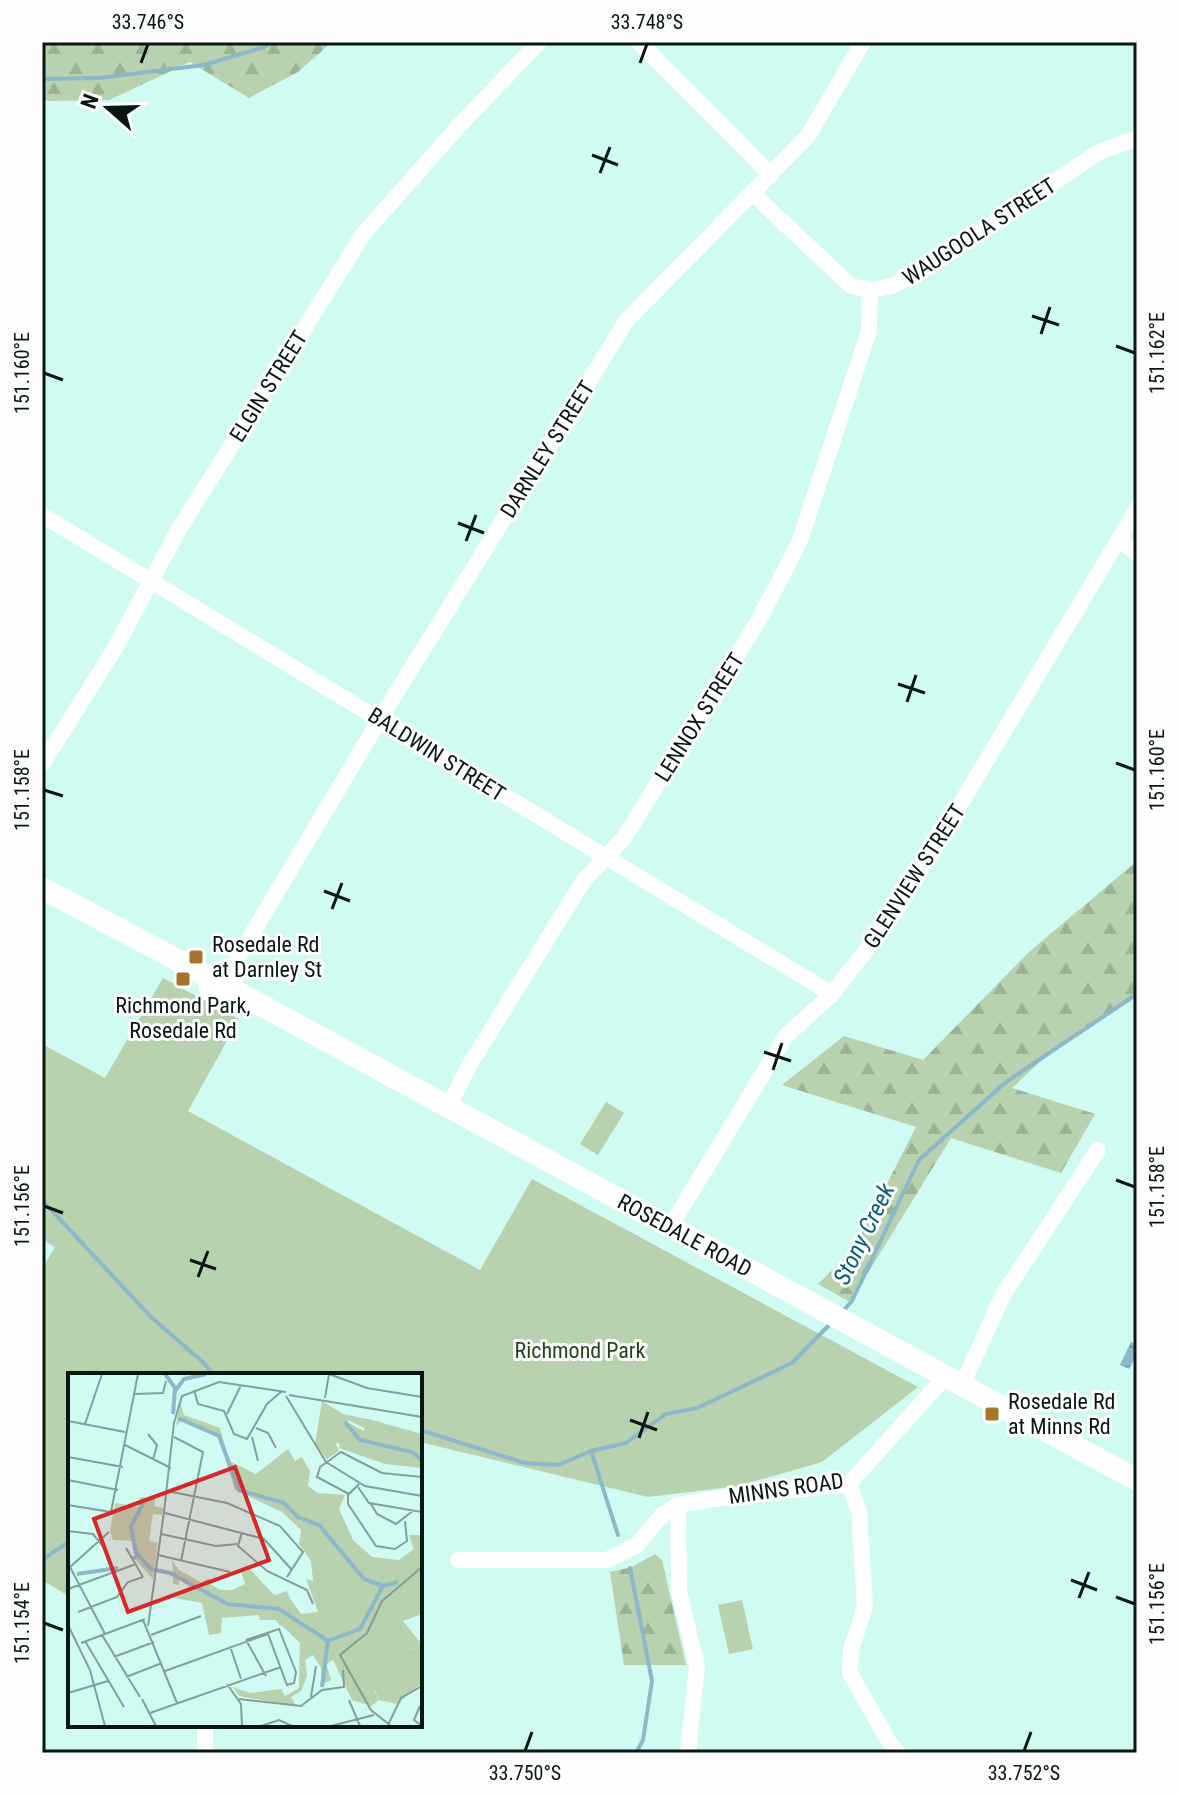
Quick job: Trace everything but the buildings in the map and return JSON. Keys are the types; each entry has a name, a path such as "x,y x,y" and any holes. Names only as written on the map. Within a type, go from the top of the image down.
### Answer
{"street":[{"name":"ELGIN STREET","path":"42,764 114,650 179,529 364,233 539,42"},
{"path":"639,42 771,175"},
{"name":"DARNLEY STREET","path":"224,980 380,719 627,320 808,136 863,42"},
{"name":"WAUGOOLA STREET","path":"870,290 892,286 942,258 1099,152 1137,138"},
{"path":"752,193 851,286 870,290"},
{"name":"LENNOX STREET","path":"448,1107 470,1064 584,880 624,838 757,623 799,543 869,331 870,290"},
{"name":"GLENVIEW STREET","path":"670,1227 786,1036 832,994 897,910 1137,509"},
{"name":"BALDWIN STREET","path":"42,515 832,994"},
{"path":"1119,539 1137,554"},
{"name":"ROSEDALE ROAD","path":"42,888 224,980 448,1107 1137,1480"},
{"name":"MINNS ROAD","path":"678,1505 849,1484 905,1419 930,1395 954,1381 1003,1295 1098,1150"},
{"path":"849,1484 859,1512 865,1607 851,1650 850,1673 898,1753"},
{"path":"458,1560 607,1560 637,1545 662,1515 678,1505"},
{"path":"678,1505 679,1591 697,1666 688,1753"},
{"path":"205,1727 205,1753"}],"green space":[{"path":"42,42 332,42 298,72 249,98 190,62 109,100 49,101 42,100"},
{"path":"1137,861 1137,993 1056,1047 1012,1088 1095,1114 1061,1173 951,1138 850,1302 818,1284 853,1250 916,1127 782,1085 844,1036 923,1060 1029,952"},
{"name":"Richmond Park","path":"163,978 239,1019 188,1111 480,1270 532,1179 918,1387 822,1462 738,1486 648,1497 422,1442 422,1373 68,1373 68,1596 42,1580 42,1269 55,1247 42,1239 42,1044 105,1078"},
{"path":"606,1102 624,1113 598,1155 580,1144"},
{"path":"655,1554 662,1560 686,1665 624,1665 610,1572 632,1567"},
{"path":"742,1600 753,1649 729,1654 718,1605"}],"water":[{"path":"1131,1342 1137,1345 1137,1354 1129,1369 1120,1365"}],"waterway":[{"path":"42,79 99,78 204,65 264,47 271,42"},
{"name":"Stony Creek","path":"843,1311 852,1301 919,1160 1006,1082 1137,994"},
{"path":"42,1200 150,1316 212,1373"},
{"name":"Stony Creek","path":"618,1535 591,1451 626,1443 666,1414 697,1408 792,1363 831,1323"},
{"path":"422,1431 525,1463 558,1465 591,1451"},
{"path":"42,1560 68,1542"},
{"name":"Stony Creek","path":"630,1568 652,1681 643,1740 636,1753"}],"place":[{"name":"Rosedale Rd at Darnley St","path":"196,957"},
{"name":"Richmond Park, Rosedale Rd","path":"183,979"},
{"name":"Rosedale Rd at Minns Rd","path":"992,1414"}]}
